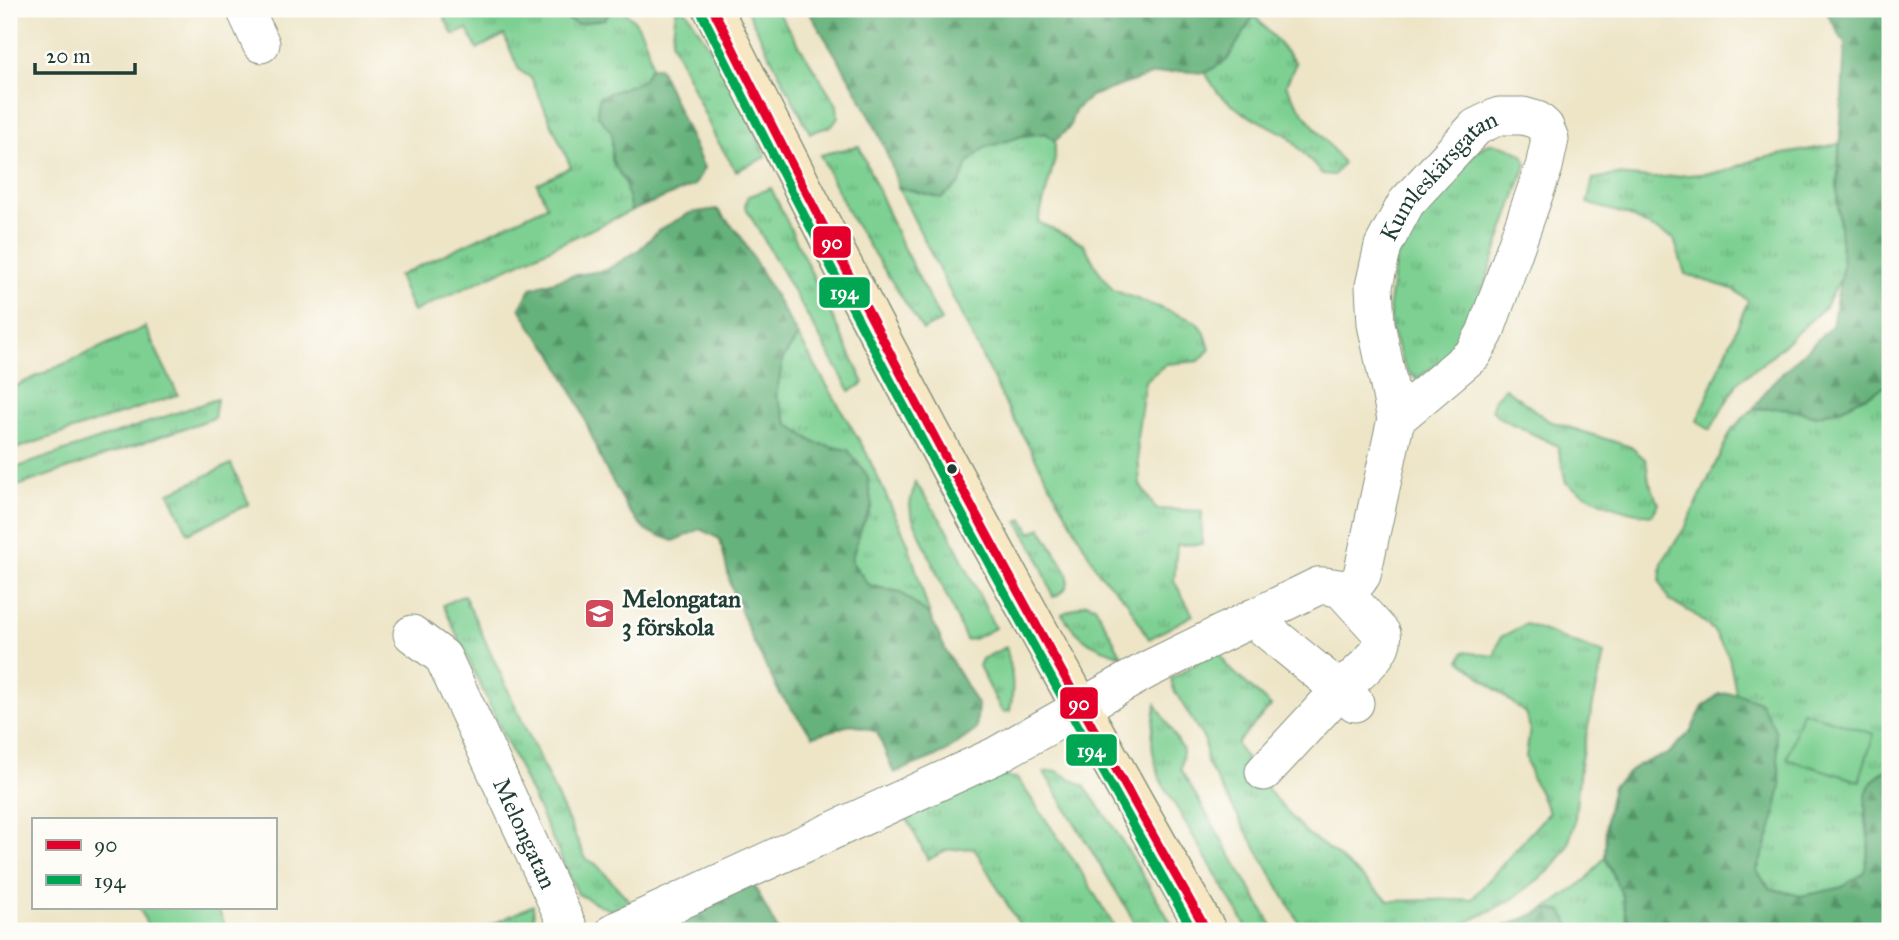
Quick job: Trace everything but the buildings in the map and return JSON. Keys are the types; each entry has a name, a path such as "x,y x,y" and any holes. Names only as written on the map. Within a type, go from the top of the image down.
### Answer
{"street":[{"path":"245,9 261,44"},
{"path":"713,9 838,260 932,437 1080,708 1207,931"},
{"name":"Kumleskärsgatan","path":"1342,590 1358,583 1362,575 1396,419 1376,324 1374,286 1383,246 1406,204 1476,127 1499,116 1523,116 1537,120 1545,127 1550,139 1544,167 1485,332 1473,354 1396,419"},
{"path":"615,931 995,756 1147,670 1318,586 1342,590 1382,634 1384,642 1347,696 1264,772"},
{"path":"1252,618 1347,696"},
{"name":"Melongatan","path":"412,634 443,657 570,931"}],"green space":[{"path":"440,9 548,9 576,24 604,19 612,9 621,11 635,22 645,39 651,67 642,81 599,97 612,133 612,160 625,183 631,211 413,312 398,276 547,206 537,184 571,167 531,78 519,70 504,35 477,49 467,29 453,35"},
{"path":"548,9 612,9 605,19 576,24"},
{"path":"676,9 685,9 727,74 766,157 736,171 715,137 672,42"},
{"path":"746,9 776,9 837,105 838,118 832,126 810,133"},
{"path":"807,9 1258,9 1227,60 1205,73 1179,71 1151,75 1091,96 1075,110 1069,128 1055,141 1046,133 1022,136 984,148 968,163 959,184 941,198 898,187 871,117"},
{"path":"1825,9 1890,9 1890,384 1840,409 1816,416 1784,408 1753,409 1771,384 1832,326 1843,265 1837,193 1845,44"},
{"path":"1254,15 1296,63 1286,85 1306,116 1343,163 1334,175 1322,174 1287,135 1243,113 1219,94 1205,73 1227,60"},
{"path":"651,67 659,67 704,168 695,185 631,211 625,183 612,160 612,133 597,114 599,97 642,81"},
{"path":"1046,133 1055,141 1055,159 1038,222 1084,244 1096,267 1113,290 1195,321 1204,331 1210,349 1199,361 1166,364 1145,381 1137,438 1140,485 1156,509 1202,511 1202,544 1177,545 1174,581 1193,615 1149,639 1126,600 1099,573 1006,405 898,187 941,198 959,184 968,163 984,148 1022,136"},
{"path":"1489,144 1516,151 1524,156 1526,165 1464,343 1417,379 1403,363 1392,332 1389,304 1397,249 1416,216 1479,148"},
{"path":"1839,144 1837,193 1843,265 1841,278 1824,308 1738,382 1710,430 1697,421 1748,301 1735,290 1685,274 1674,239 1628,215 1587,203 1593,179 1615,175 1653,178 1723,172 1757,159"},
{"path":"859,146 899,239 941,321 923,330 851,218 820,155"},
{"path":"771,188 864,383 850,391 745,206 747,197"},
{"path":"717,209 740,235 798,336 783,359 776,395 788,424 815,443 848,450 867,475 872,506 861,528 851,561 869,585 900,592 930,616 947,653 978,706 976,730 944,753 894,773 877,732 853,724 813,736 780,694 753,641 731,586 720,539 700,529 674,541 646,531 629,511 604,466 579,405 552,352 534,331 520,308 531,288 571,276 606,270 639,250 659,230 690,213"},
{"path":"145,327 178,395 9,451 9,389"},
{"path":"798,336 866,452 908,543 930,616 900,592 869,585 851,561 861,528 872,506 848,450 815,443 788,424 776,395 783,359"},
{"path":"1890,384 1890,768 1880,773 1864,815 1869,842 1865,873 1840,888 1801,896 1769,888 1757,871 1771,831 1760,702 1736,693 1729,657 1713,630 1694,614 1669,600 1660,582 1662,562 1686,526 1732,429 1753,409 1784,408 1816,416 1840,409"},
{"path":"1505,388 1549,421 1631,447 1646,460 1649,482 1659,504 1652,515 1608,504 1566,483 1558,446 1498,417 1492,409 1494,399"},
{"path":"217,399 214,418 9,489 9,470"},
{"path":"231,464 249,504 188,533 169,493"},
{"path":"915,482 949,532 995,628 974,639 966,640 911,514 910,504"},
{"path":"1023,519 1031,533 1041,528 1067,572 1066,588 1053,597 1037,554 1018,522"},
{"path":"464,595 586,859 596,864 633,905 610,910 578,894 443,605"},
{"path":"1086,603 1095,606 1122,656 1088,641 1075,631 1062,614"},
{"path":"1526,624 1604,654 1581,759 1574,826 1566,850 1548,872 1511,900 1451,931 1304,931 1207,763 1205,741 1174,690 1171,679 1218,650 1227,666 1271,706 1236,744 1271,794 1305,832 1389,901 1472,899 1549,812 1532,778 1526,757 1530,728 1525,713 1460,660 1464,652 1494,656 1501,637"},
{"path":"1006,647 1013,686 1010,711 1002,712 979,666 982,659"},
{"path":"1736,693 1760,702 1775,729 1781,787 1771,831 1757,871 1769,888 1801,896 1840,888 1864,873 1869,844 1865,809 1868,790 1879,775 1890,768 1890,931 1628,931 1623,897 1605,857 1606,819 1613,786 1638,765 1668,754 1690,732 1703,707 1719,694"},
{"path":"1156,704 1183,750 1181,770 1275,931 1249,931 1161,781 1152,743"},
{"path":"1802,711 1874,734 1859,781 1787,759"},
{"path":"1057,771 1084,786 1113,826 1176,931 1140,931 1044,772"},
{"path":"993,776 1017,778 1077,865 1117,931 1023,931 974,848 946,850 928,860 905,815"},
{"path":"1605,857 1623,897 1628,931 1573,931 1573,927 1546,909 1586,880"},
{"path":"753,883 778,931 654,931"},
{"path":"533,905 535,931 479,931"},
{"path":"139,908 217,908 227,929 222,931 150,931"},
{"path":"1546,909 1562,911 1573,931 1495,931"}],"transit line":[{"name":"90","path":"713,9 954,473 1207,931"},
{"name":"194","path":"702,14 820,246 942,476 1193,931"}],"place":[{"name":"Melongatan 3 förskola","path":"599,613"}]}
